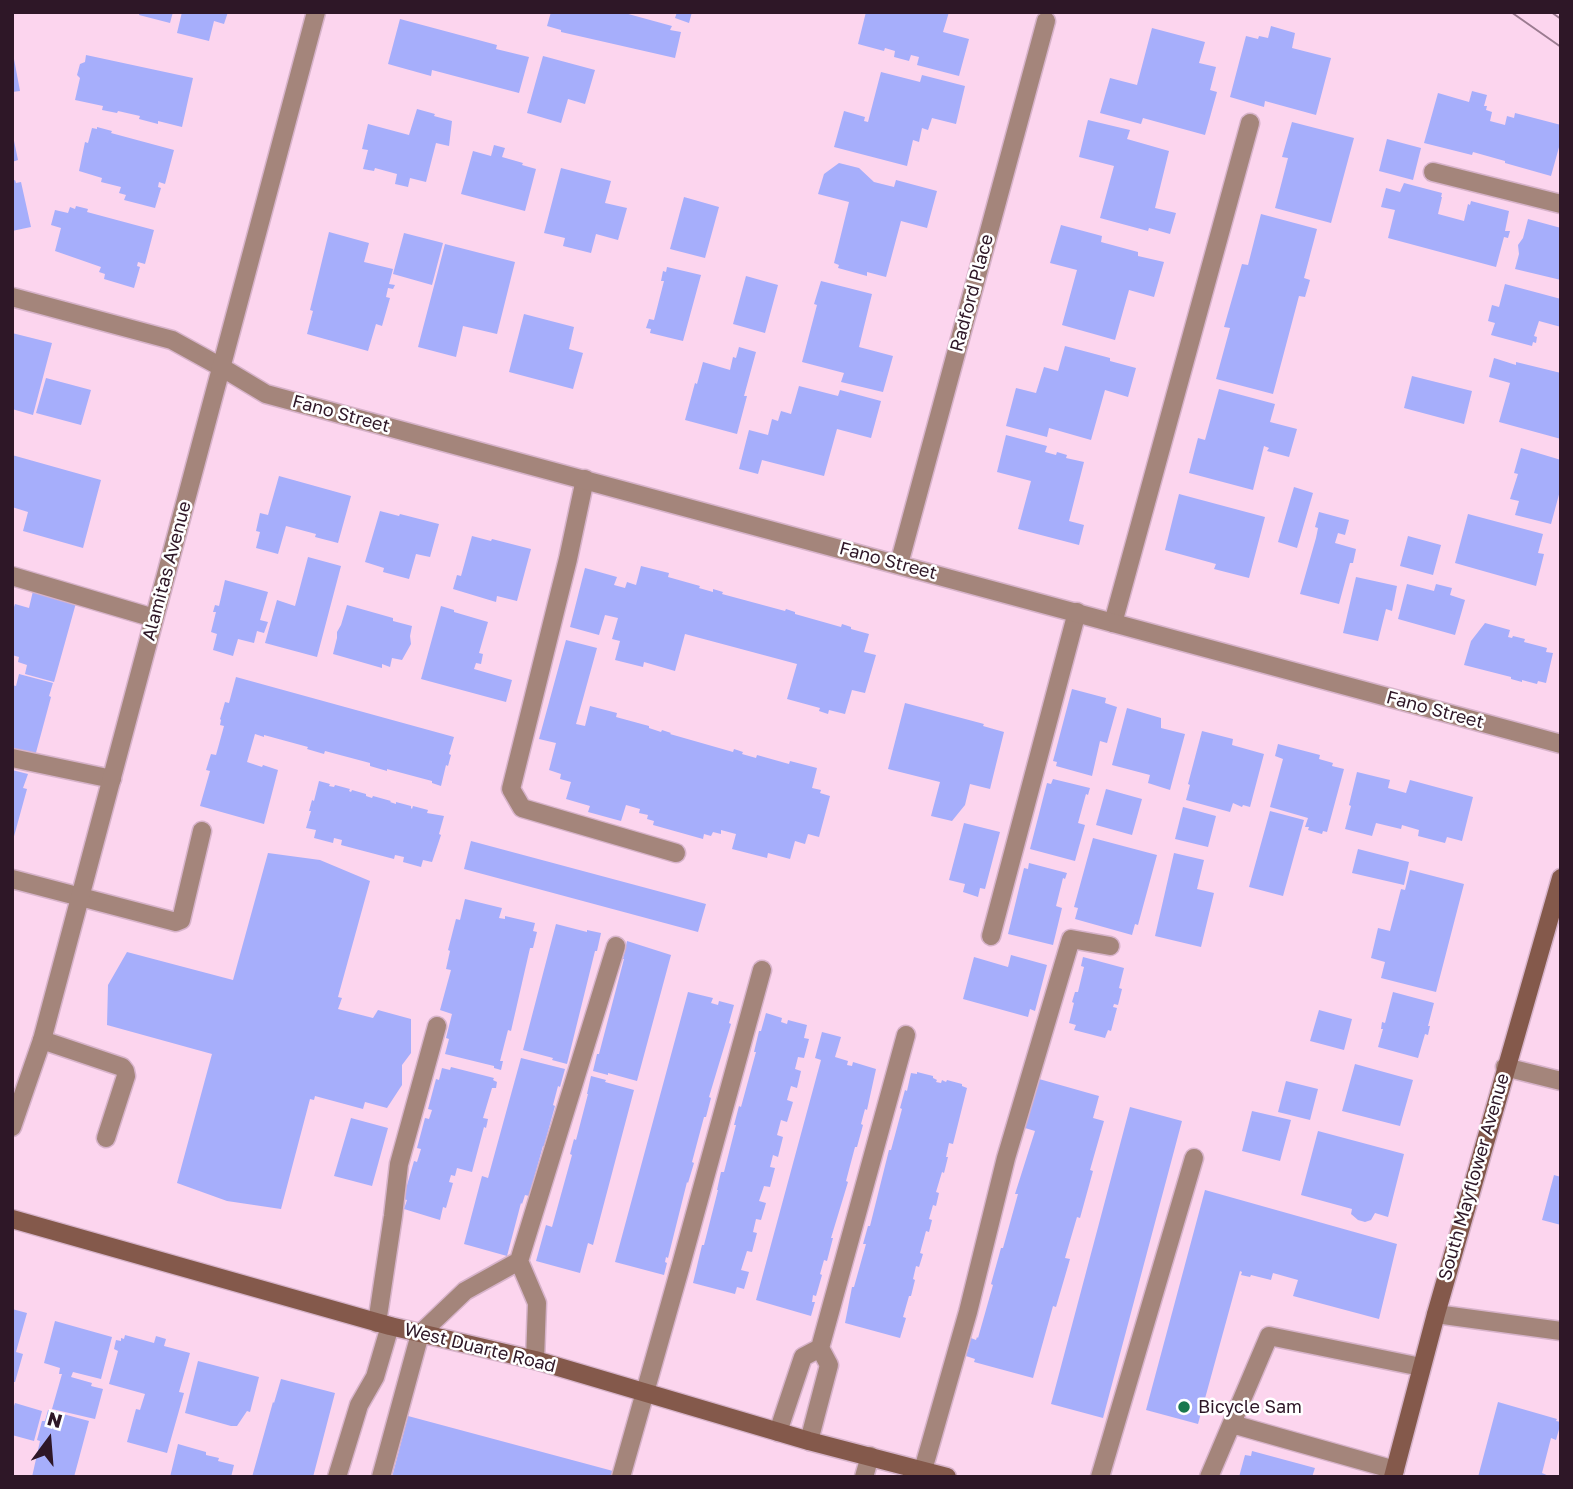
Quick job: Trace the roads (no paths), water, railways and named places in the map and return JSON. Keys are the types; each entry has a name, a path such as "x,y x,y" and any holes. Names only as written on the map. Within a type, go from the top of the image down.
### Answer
{"main road":[{"name":"South Mayflower Avenue","path":"1394,1473 1505,1067 1561,878"},
{"name":"West Duarte Road","path":"12,1219 383,1325 535,1360 809,1441 947,1477"}],"street":[{"name":"Alamitas Avenue","path":"12,1127 19,1087 43,1041 316,12"},
{"name":"Radford Place","path":"899,564 1046,21"},
{"path":"1113,623 1250,122"},
{"path":"1433,172 1561,204"},
{"name":"Fano Street","path":"12,296 172,340 266,394 1561,744"},
{"path":"585,479 511,789 522,808 676,853"},
{"path":"12,576 154,618"},
{"path":"991,936 1077,612"},
{"path":"12,758 112,779"},
{"path":"12,880 176,922 181,920 202,831"},
{"path":"923,1470 968,1312 1006,1158 1071,939 1110,946"},
{"path":"535,1360 537,1303 519,1261 615,946"},
{"path":"621,1477 762,970"},
{"path":"337,1477 359,1405 375,1377 383,1325 399,1164 437,1026"},
{"path":"809,1441 828,1365 820,1348 906,1035"},
{"path":"43,1041 122,1067 125,1071 126,1076 106,1138"},
{"path":"1505,1067 1561,1081"},
{"path":"1100,1477 1194,1158"},
{"path":"381,1477 420,1334 465,1291 519,1261"},
{"path":"1436,1314 1561,1331"},
{"path":"1209,1477 1269,1336 1421,1367"},
{"path":"778,1432 803,1357 820,1348"},
{"path":"1232,1424 1394,1473"},
{"path":"864,1477 870,1456"}],"tram line":[{"path":"1511,12 1561,47"},
{"path":"1551,12 1561,19"}],"place":[{"name":"Bicycle Sam","path":"1184,1407"}]}
